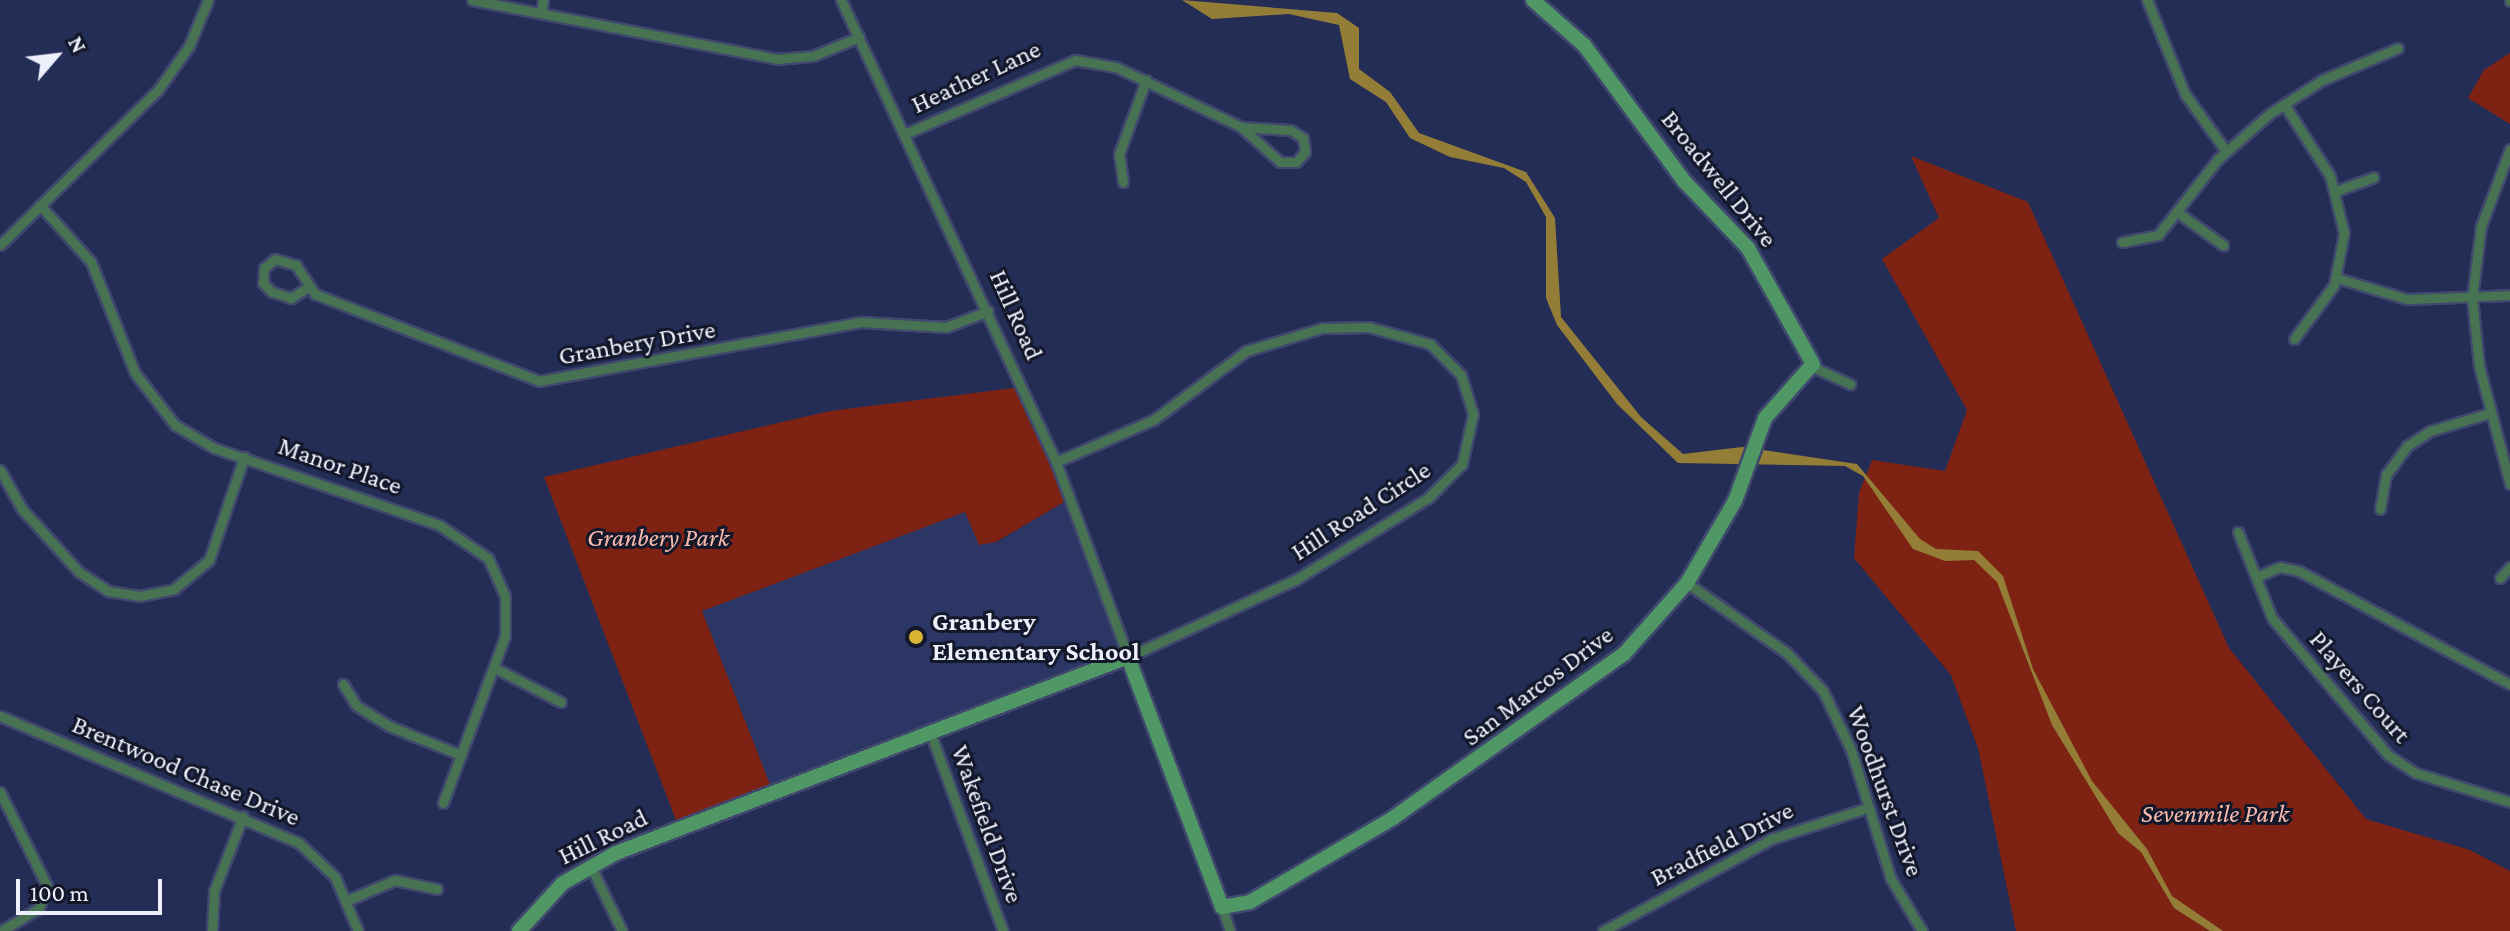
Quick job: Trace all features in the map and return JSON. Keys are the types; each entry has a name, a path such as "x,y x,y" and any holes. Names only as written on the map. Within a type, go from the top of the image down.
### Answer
{"street":[{"path":"0,245 166,80 208,0"},
{"path":"472,0 777,59 813,56 859,37"},
{"path":"541,13 543,0"},
{"name":"Hill Road","path":"841,0 907,133 1056,462 1230,931"},
{"name":"Broadwell Drive","path":"1533,0 1584,45 1684,181 1748,248 1813,367"},
{"path":"2147,0 2185,94 2226,151"},
{"path":"2122,242 2150,241 2226,151 2284,104 2398,48"},
{"name":"Heather Lane","path":"907,133 1062,62 1110,65 1146,80 1241,127 1280,162 1296,162 1305,152 1303,138 1290,130 1241,127"},
{"path":"1123,182 1119,154 1146,80"},
{"path":"2284,104 2336,191 2344,233 2337,278 2294,339"},
{"path":"2510,149 2481,226 2472,298 2490,413 2510,484"},
{"path":"2336,191 2374,177"},
{"name":"Manor Place","path":"40,205 91,262 128,359 161,409 196,440 471,540 494,567 505,596 505,636 443,803"},
{"path":"2177,212 2223,245"},
{"name":"Granbery Drive","path":"305,289 291,298 272,292 263,283 264,268 275,259 296,265 305,289 506,374 539,381 862,322 942,328 988,311"},
{"path":"2337,278 2399,298 2510,295"},
{"name":"Hill Road Circle","path":"1056,462 1153,420 1246,351 1322,328 1358,326 1420,338 1451,361 1470,395 1467,454 1436,492 1304,575 1128,657"},
{"path":"1813,367 1850,384"},
{"name":"San Marcos Drive","path":"1222,907 1285,887 1515,735 1612,664 1687,583 1747,469 1777,401 1813,367"},
{"path":"2380,509 2383,482 2407,446 2430,431 2490,413"},
{"path":"0,470 22,509 79,572 108,591 139,596 174,589 209,560 244,457"},
{"name":"Players Court","path":"2238,532 2278,627 2388,755 2416,773 2510,802"},
{"name":"Players Court","path":"2256,577 2283,567 2299,571 2510,684"},
{"path":"2500,578 2510,567"},
{"name":"Woodhurst Drive","path":"1687,583 1817,683 1845,734 1891,879 1922,931"},
{"name":"Hill Road","path":"519,931 551,893 590,865 1128,657"},
{"path":"495,668 561,702"},
{"path":"343,684 357,706 389,726 461,755"},
{"name":"Brentwood Chase Drive","path":"0,716 243,816 309,850 348,900 358,931"},
{"name":"Wakefield Drive","path":"930,732 1003,931"},
{"path":"0,792 47,886 39,908 1,931"},
{"name":"Bradfield Drive","path":"1603,931 1771,839 1867,808"},
{"path":"212,931 214,891 243,816"},
{"path":"590,865 622,931"},
{"path":"348,900 395,880 437,889"}],"shaded area":[{"path":"1182,0 1337,13 1359,28 1359,69 1390,92 1419,133 1526,172 1555,218 1561,317 1641,417 1683,454 1742,447 1857,464 1920,539 1936,549 1978,551 2003,576 2033,669 2092,781 2147,849 2172,896 2223,931 2210,931 2174,908 2141,852 2118,833 2052,725 1997,582 1974,560 1945,561 1913,549 1863,476 1845,466 1678,463 1617,404 1557,325 1546,298 1546,217 1526,182 1504,168 1450,157 1410,138 1386,102 1350,79 1339,25 1289,14 1212,19"},
{"name":"Granbery Elementary School","path":"1071,498 1128,657 773,792 702,611 966,511 996,543"}],"green space":[{"path":"2510,53 2510,124 2468,98 2484,70"},
{"name":"Sevenmile Park","path":"1911,156 2028,202 2229,648 2366,819 2470,850 2510,871 2510,931 2016,931 1978,748 1951,675 1854,558 1859,493 1872,460 1945,471 1967,410 1882,259 1939,218"},
{"name":"Granbery Park","path":"1022,387 1071,498 996,542 979,545 965,512 702,611 773,792 679,828 544,477 830,411"}],"place":[{"name":"Granbery Elementary School","path":"916,637"}]}
